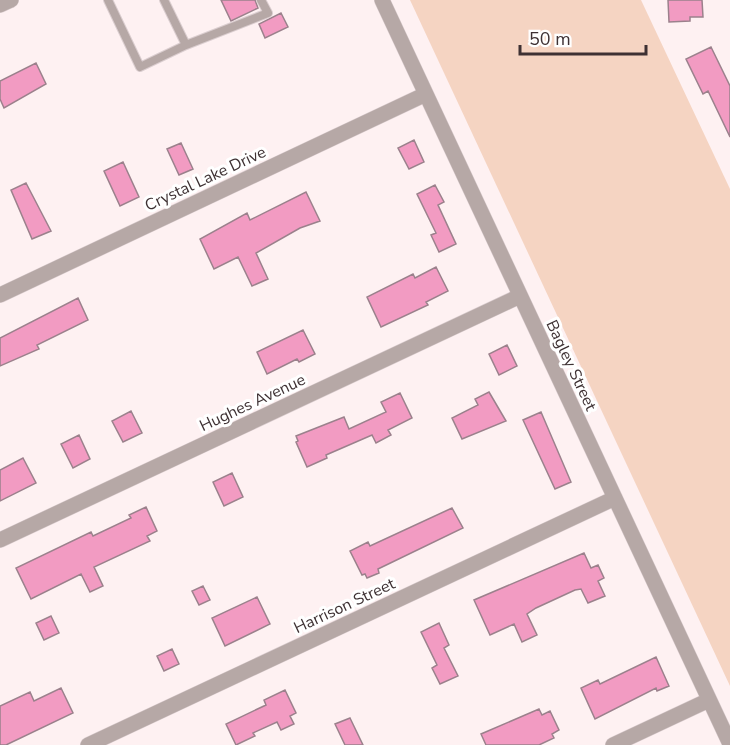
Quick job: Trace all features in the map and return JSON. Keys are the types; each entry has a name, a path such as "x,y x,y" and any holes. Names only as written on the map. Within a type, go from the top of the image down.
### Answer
{"street":[{"path":"0,5 11,0"},
{"name":"Bagley Street","path":"382,0 730,744"},
{"name":"Crystal Lake Drive","path":"0,295 426,94"},
{"name":"Hughes Avenue","path":"0,540 520,296"},
{"name":"Harrison Street","path":"88,745 615,498"},
{"path":"613,745 709,700"}],"lane":[{"path":"108,0 140,67 186,45 268,13 261,0"},
{"path":"164,0 186,45"}],"shaded area":[{"path":"410,0 641,0 730,189 730,686"}],"building":[{"path":"221,0 255,0 258,8 231,21"},
{"path":"668,0 702,0 703,17 690,17 690,21 669,22"},
{"path":"281,13 288,27 265,38 259,24"},
{"path":"711,47 730,86 730,137 708,91 703,94 686,59"},
{"path":"36,63 46,84 4,108 0,99 0,81"},
{"path":"414,140 424,162 409,169 398,148"},
{"path":"181,143 193,169 179,175 167,149"},
{"path":"123,162 139,197 120,206 104,171"},
{"path":"26,183 51,231 32,239 11,190"},
{"path":"435,185 444,202 438,205 456,244 439,252 431,235 436,233 417,194"},
{"path":"306,192 320,221 300,228 256,253 268,279 252,286 238,257 214,269 200,239 247,213 250,220"},
{"path":"436,267 448,291 426,302 428,305 381,327 367,297 413,274 415,278"},
{"path":"78,298 88,320 37,345 39,349 0,366 0,338"},
{"path":"303,330 315,354 299,362 297,359 267,374 257,352"},
{"path":"507,345 517,366 499,375 489,354"},
{"path":"489,392 506,421 462,439 452,418 478,405 475,399"},
{"path":"400,393 412,418 388,430 391,435 376,443 372,435 326,455 327,458 307,467 296,442 298,441 296,436 344,417 349,429 386,412 381,402"},
{"path":"131,411 142,433 123,442 112,421"},
{"path":"541,412 571,482 555,489 523,420"},
{"path":"79,435 90,459 73,468 61,444"},
{"path":"23,458 36,483 0,501 0,470"},
{"path":"232,473 243,497 224,506 213,482"},
{"path":"146,507 157,531 147,536 150,541 94,567 103,586 90,592 81,574 31,599 16,568 91,532 93,536 131,518 129,515"},
{"path":"452,508 463,528 378,569 379,573 367,578 365,574 362,575 350,551 368,542 370,546"},
{"path":"584,553 591,568 598,565 604,578 598,581 605,596 588,603 581,589 575,590 536,608 527,614 537,635 522,642 514,624 490,635 474,600"},
{"path":"203,586 210,600 199,605 192,591"},
{"path":"257,597 270,624 225,646 212,618"},
{"path":"51,616 59,633 44,640 36,623"},
{"path":"439,623 449,645 444,648 458,676 440,684 432,668 437,665 421,632"},
{"path":"172,649 179,664 164,671 157,656"},
{"path":"656,657 669,686 657,691 656,688 595,719 581,688 598,680 600,684"},
{"path":"61,688 73,713 6,745 0,745 0,706 30,692 34,701"},
{"path":"285,690 296,713 290,716 294,724 281,730 277,722 253,733 255,736 236,745 226,724 266,705 264,700"},
{"path":"539,709 542,715 550,711 559,730 552,734 554,738 539,745 486,745 481,734"},
{"path":"350,718 363,745 345,745 335,724"}]}
